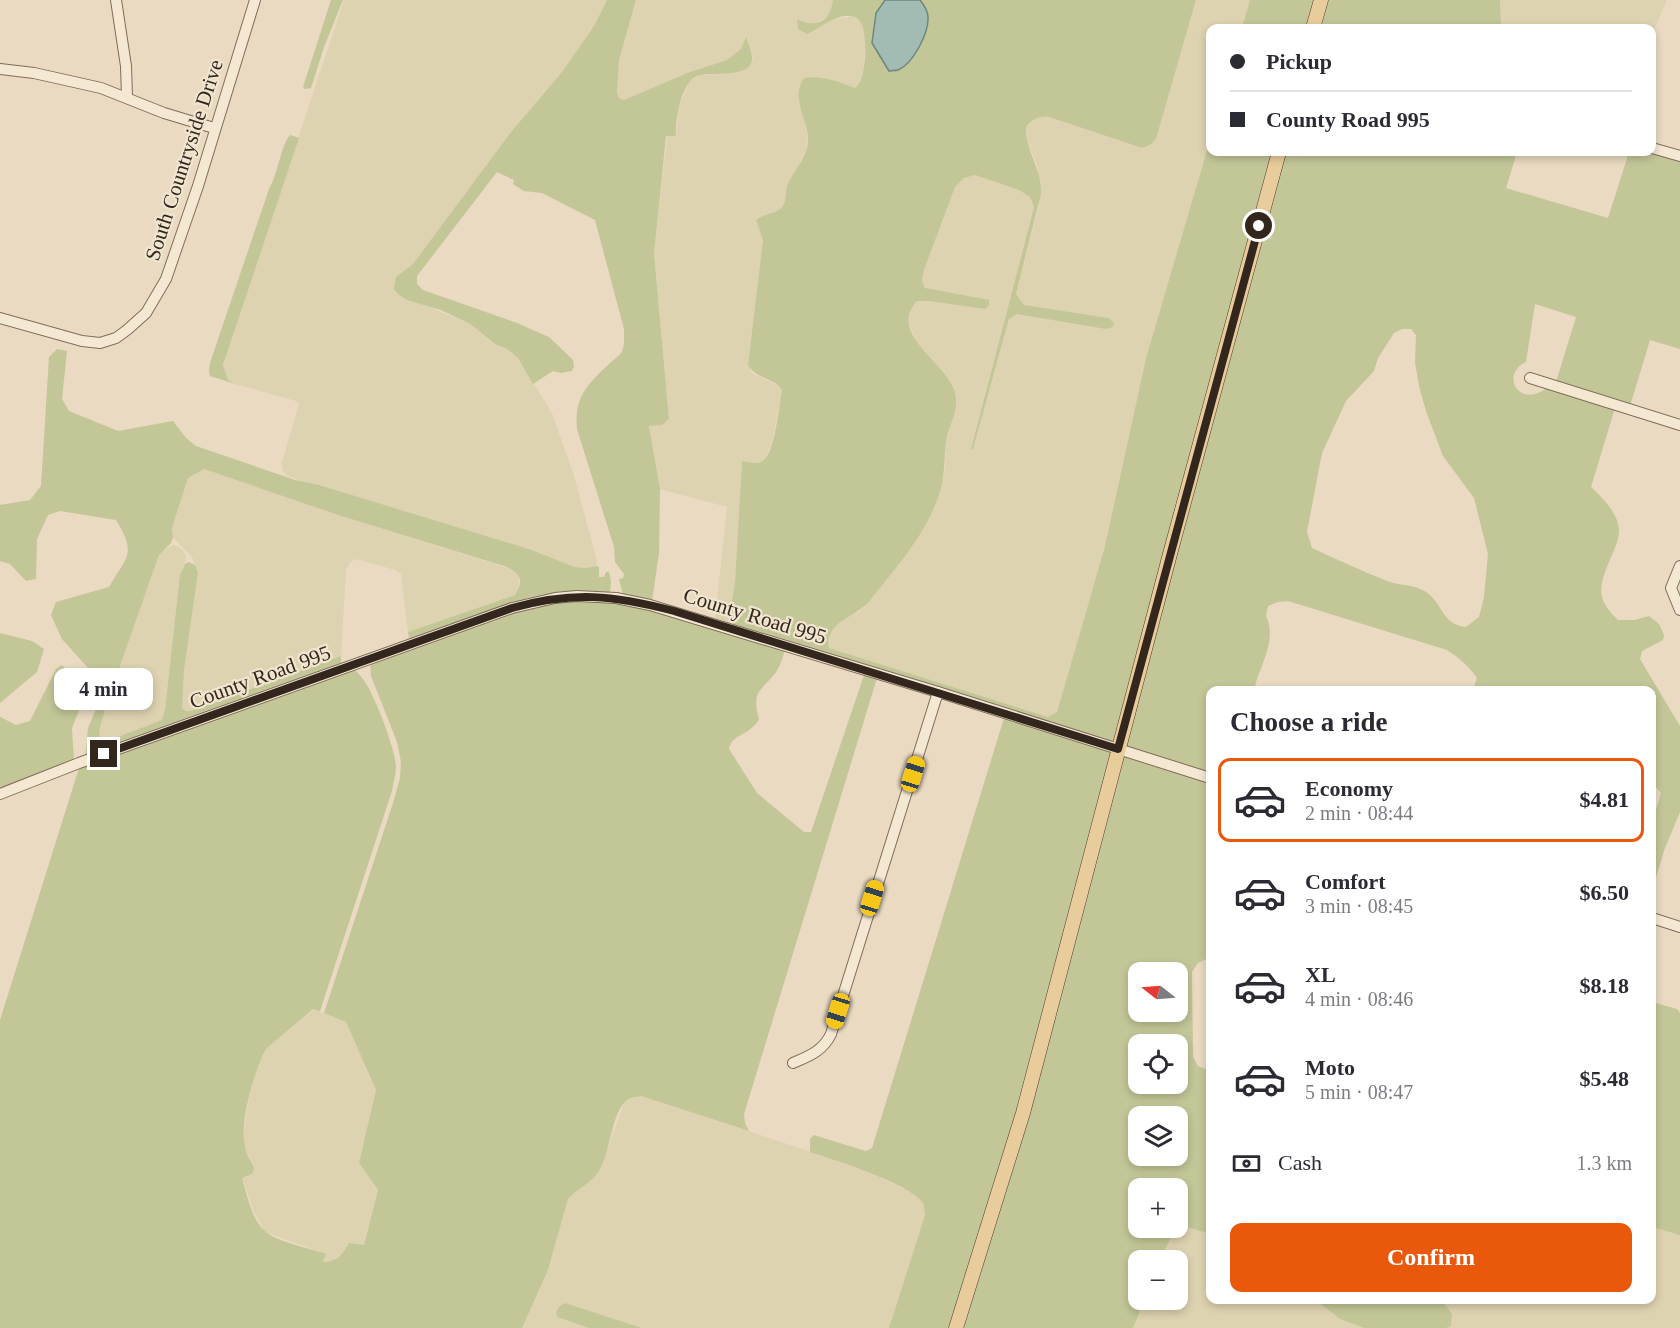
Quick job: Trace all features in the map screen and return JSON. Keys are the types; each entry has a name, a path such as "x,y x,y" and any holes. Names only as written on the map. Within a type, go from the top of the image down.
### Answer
{"main road":[{"path":"1314,24 1321,0"},
{"path":"956,1328 1023,1113 1118,749 1278,156"}],"street":[{"path":"116,0 126,66 127,97"},
{"name":"South Countryside Drive","path":"0,318 93,343 106,343 134,325 152,305 166,279 198,186 255,0"},
{"path":"0,69 49,76 107,90 214,128"},
{"path":"1656,149 1680,156"},
{"path":"1530,378 1680,425"},
{"path":"1680,566 1671,588 1680,609"},
{"name":"County Road 995","path":"0,794 512,608 555,598 577,596 616,598 650,605 938,692 1206,777"},
{"path":"793,1063 824,1046 831,1034 938,692"},
{"path":"1656,919 1680,927"}],"shaded area":[{"path":"344,0 607,0 594,26 562,72 511,132 413,264 402,272 425,305 470,324 494,344 507,349 518,358 552,413 574,476 597,561 596,566 575,567 529,549 319,485 308,484 286,475 282,469 282,462 299,404 296,401 235,384 228,380 225,374 223,365"},
{"path":"636,0 833,0 832,8 827,16 816,24 808,25 802,32 835,19 854,16 860,20 866,39 863,75 855,88 798,97 808,136 806,151 787,188 785,201 780,209 756,220 763,240 748,365 753,374 779,385 782,390 773,438 765,460 759,463 742,461 735,582 728,623 715,619 727,507 660,489 649,425 662,425 669,419 654,254 667,136 676,136 679,107 689,81 697,76 738,72 752,63 753,56 748,50 746,38 741,49 727,60 687,73 624,100 619,98 617,93 619,60"},
{"path":"1196,0 1250,0 1243,24 1206,24 1206,154 1146,358 1105,546 1057,712 1048,717 829,648 830,633 836,625 860,611 868,603 924,527 935,508 941,489 945,469 946,443 957,399 952,384 918,345 908,322 911,308 917,301 929,301 931,289 925,288 922,281 924,270 955,187 964,178 975,175 1019,190 1030,197 1034,207 971,448 973,449 1009,319 1017,314 1109,318 1024,305 1016,294 1039,206 1038,168 1027,140 1026,128 1040,116 1142,148 1150,145 1156,139"},
{"path":"1500,0 1667,0 1656,26 1501,23"},
{"path":"204,469 338,515 514,570 519,576 518,591 515,595 408,632 401,574 395,570 356,559 349,563 346,571 341,656 186,711 182,708 181,700 198,572 192,557 173,537 172,528 188,478"},
{"path":"174,545 181,549 186,559 180,574 165,715 162,720 101,744 99,742 100,727 107,703 159,555 161,551"},
{"path":"314,1009 346,1022 377,1090 359,1163 378,1190 364,1245 344,1252 331,1262 323,1263 326,1254 265,1232 253,1210 242,1177 247,1177 254,1164 247,1156 243,1137 256,1069 266,1049"},
{"path":"641,1096 830,1158 879,1177 916,1195 924,1203 925,1215 889,1328 642,1328 565,1303 557,1317 589,1328 522,1328 548,1270 568,1199 596,1174 624,1103"},
{"path":"1188,1228 1206,1233 1206,1304 1320,1304 1340,1319 1364,1328 1133,1328 1140,1310 1188,1310 1188,1250 1165,1250 1171,1238 1188,1238"},
{"path":"1656,1228 1680,1235 1680,1328 1446,1328 1451,1326 1452,1314 1445,1304 1656,1304"}],"green space":[{"path":"331,0 343,0 311,88 305,89 303,87"},
{"path":"607,0 636,0 619,60 617,93 619,98 624,100 687,73 727,60 741,49 746,37 752,58 750,66 744,70 697,76 691,80 680,103 676,136 666,136 654,254 669,419 662,425 649,426 660,489 659,553 652,601 623,595 619,579 623,578 624,574 615,562 614,547 577,429 580,399 589,384 621,353 624,342 624,329 595,220 542,193 524,191 513,184 514,180 497,172 417,276 417,284 423,290 517,323 549,337 573,360 572,371 561,373 553,371 533,384 518,358 507,349 495,344 470,324 441,310 407,300 394,289 396,277 413,264 511,132 562,72 594,26"},
{"path":"833,0 885,0 876,13 872,43 888,70 928,26 926,10 920,0 1196,0 1156,139 1150,145 1142,148 1049,117 1036,119 1026,128 1028,144 1039,176 1041,194 1016,294 1024,305 1109,318 1114,323 1113,327 1106,329 1017,314 1009,319 973,449 971,449 1034,207 1030,197 1019,190 975,175 964,178 955,187 922,281 925,288 989,300 989,305 985,309 917,301 909,314 909,326 914,338 952,385 956,397 956,408 946,442 941,488 929,519 911,548 868,603 841,621 831,632 829,648 1048,717 1057,712 1105,546 1146,358 1206,154 1206,156 1277,156 1115,743 728,623 735,582 742,461 759,463 770,451 782,390 748,365 763,240 756,220 783,206 787,186 807,149 808,135 799,99 800,85 804,78 824,78 855,88 863,71 865,54 863,27 855,17 836,18 807,34 798,29 797,19 810,23 821,22 829,14"},
{"path":"1250,0 1319,0 1313,24 1243,24"},
{"path":"1322,0 1500,0 1502,24 1315,24"},
{"path":"290,135 299,138 223,365 228,380 235,384 210,376 210,363 284,146"},
{"path":"1656,153 1680,160 1680,349 1650,340 1630,406 1556,382 1576,317 1535,304 1526,362 1518,367 1514,374 1516,387 1521,392 1537,393 1547,388 1615,408 1591,487 1612,511 1619,529 1615,547 1603,577 1602,597 1607,608 1618,620 1635,620 1649,616 1659,624 1664,635 1663,640 1642,651 1640,659 1680,726 1680,812 1656,877 1656,810 1661,793 1656,787 1656,686 1474,686 1477,678 1471,670 1447,650 1288,601 1278,602 1268,606 1266,616 1269,625 1269,644 1255,686 1206,686 1206,773 1123,746 1280,156 1516,156 1506,188 1608,218 1628,156 1656,156","holes":["1402,329 1411,329 1416,335 1415,363 1426,411 1443,456 1474,498 1488,554 1484,597 1479,617 1466,627 1447,618 1432,597 1422,589 1390,582 1312,548 1307,532 1322,453 1346,401 1374,371 1378,358 1394,333"]},
{"path":"57,349 67,351 62,399 69,411 118,431 173,421 186,438 196,446 295,480 319,485 529,549 575,567 599,567 599,577 604,577 606,572 609,572 610,594 563,593 528,598 409,639 408,632 515,595 520,585 519,577 504,566 338,515 204,469 188,478 172,528 171,543 159,555 107,703 100,727 99,742 102,743 162,720 180,574 185,564 189,562 195,565 198,572 184,670 182,708 186,711 341,656 341,663 85,757 88,728 105,687 62,639 51,615 56,602 109,587 125,561 128,548 126,540 116,520 60,511 48,515 37,539 36,579 26,581 10,564 0,561 0,505 30,500 41,486 49,357"},
{"path":"565,601 598,601 634,606 785,650 777,670 757,697 759,719 751,729 734,740 729,749 757,793 804,832 811,832 864,675 877,678 744,1114 749,1131 641,1096 626,1101 616,1117 605,1157 597,1174 568,1199 548,1270 522,1328 0,1328 0,1020 79,768 353,668 369,690 384,724 395,759 396,770 392,791 320,1011 313,1009 266,1049 250,1093 244,1131 246,1151 254,1168 252,1174 242,1178 250,1206 260,1225 276,1238 326,1254 323,1262 332,1261 342,1254 349,1243 364,1245 378,1190 359,1163 376,1090 346,1022 324,1013 400,778 401,762 397,742 371,676 370,662 510,613"},
{"path":"0,633 32,641 44,649 37,672 0,703"},
{"path":"62,665 87,690 72,728 74,761 3,788 0,786 0,717 16,725 30,721 56,669"},
{"path":"1004,718 1112,752 1026,1084 951,1328 889,1328 925,1215 924,1205 915,1195 887,1180 810,1152 810,1139 814,1135 866,1151 872,1148"},
{"path":"1121,754 1206,783 1206,959 1198,963 1192,972 1193,1057 1198,1066 1206,1069 1206,1233 1188,1228 1188,1178 1128,1178 1128,1238 1171,1238 1165,1250 1128,1250 1128,1310 1140,1310 1133,1328 961,1328"},
{"path":"1656,1003 1677,1009 1680,1013 1680,1235 1656,1228"},
{"path":"565,1303 642,1328 589,1328 557,1317 558,1308"},
{"path":"1320,1304 1445,1304 1452,1314 1451,1326 1446,1328 1364,1328 1340,1319"}],"water":[{"path":"885,0 920,0 928,15 926,31 914,55 904,67 889,71 872,43 876,13"}],"route":[{"path":"104,754 512,608 532,602 577,596 616,598 674,611 1118,749 1259,226"}]}
